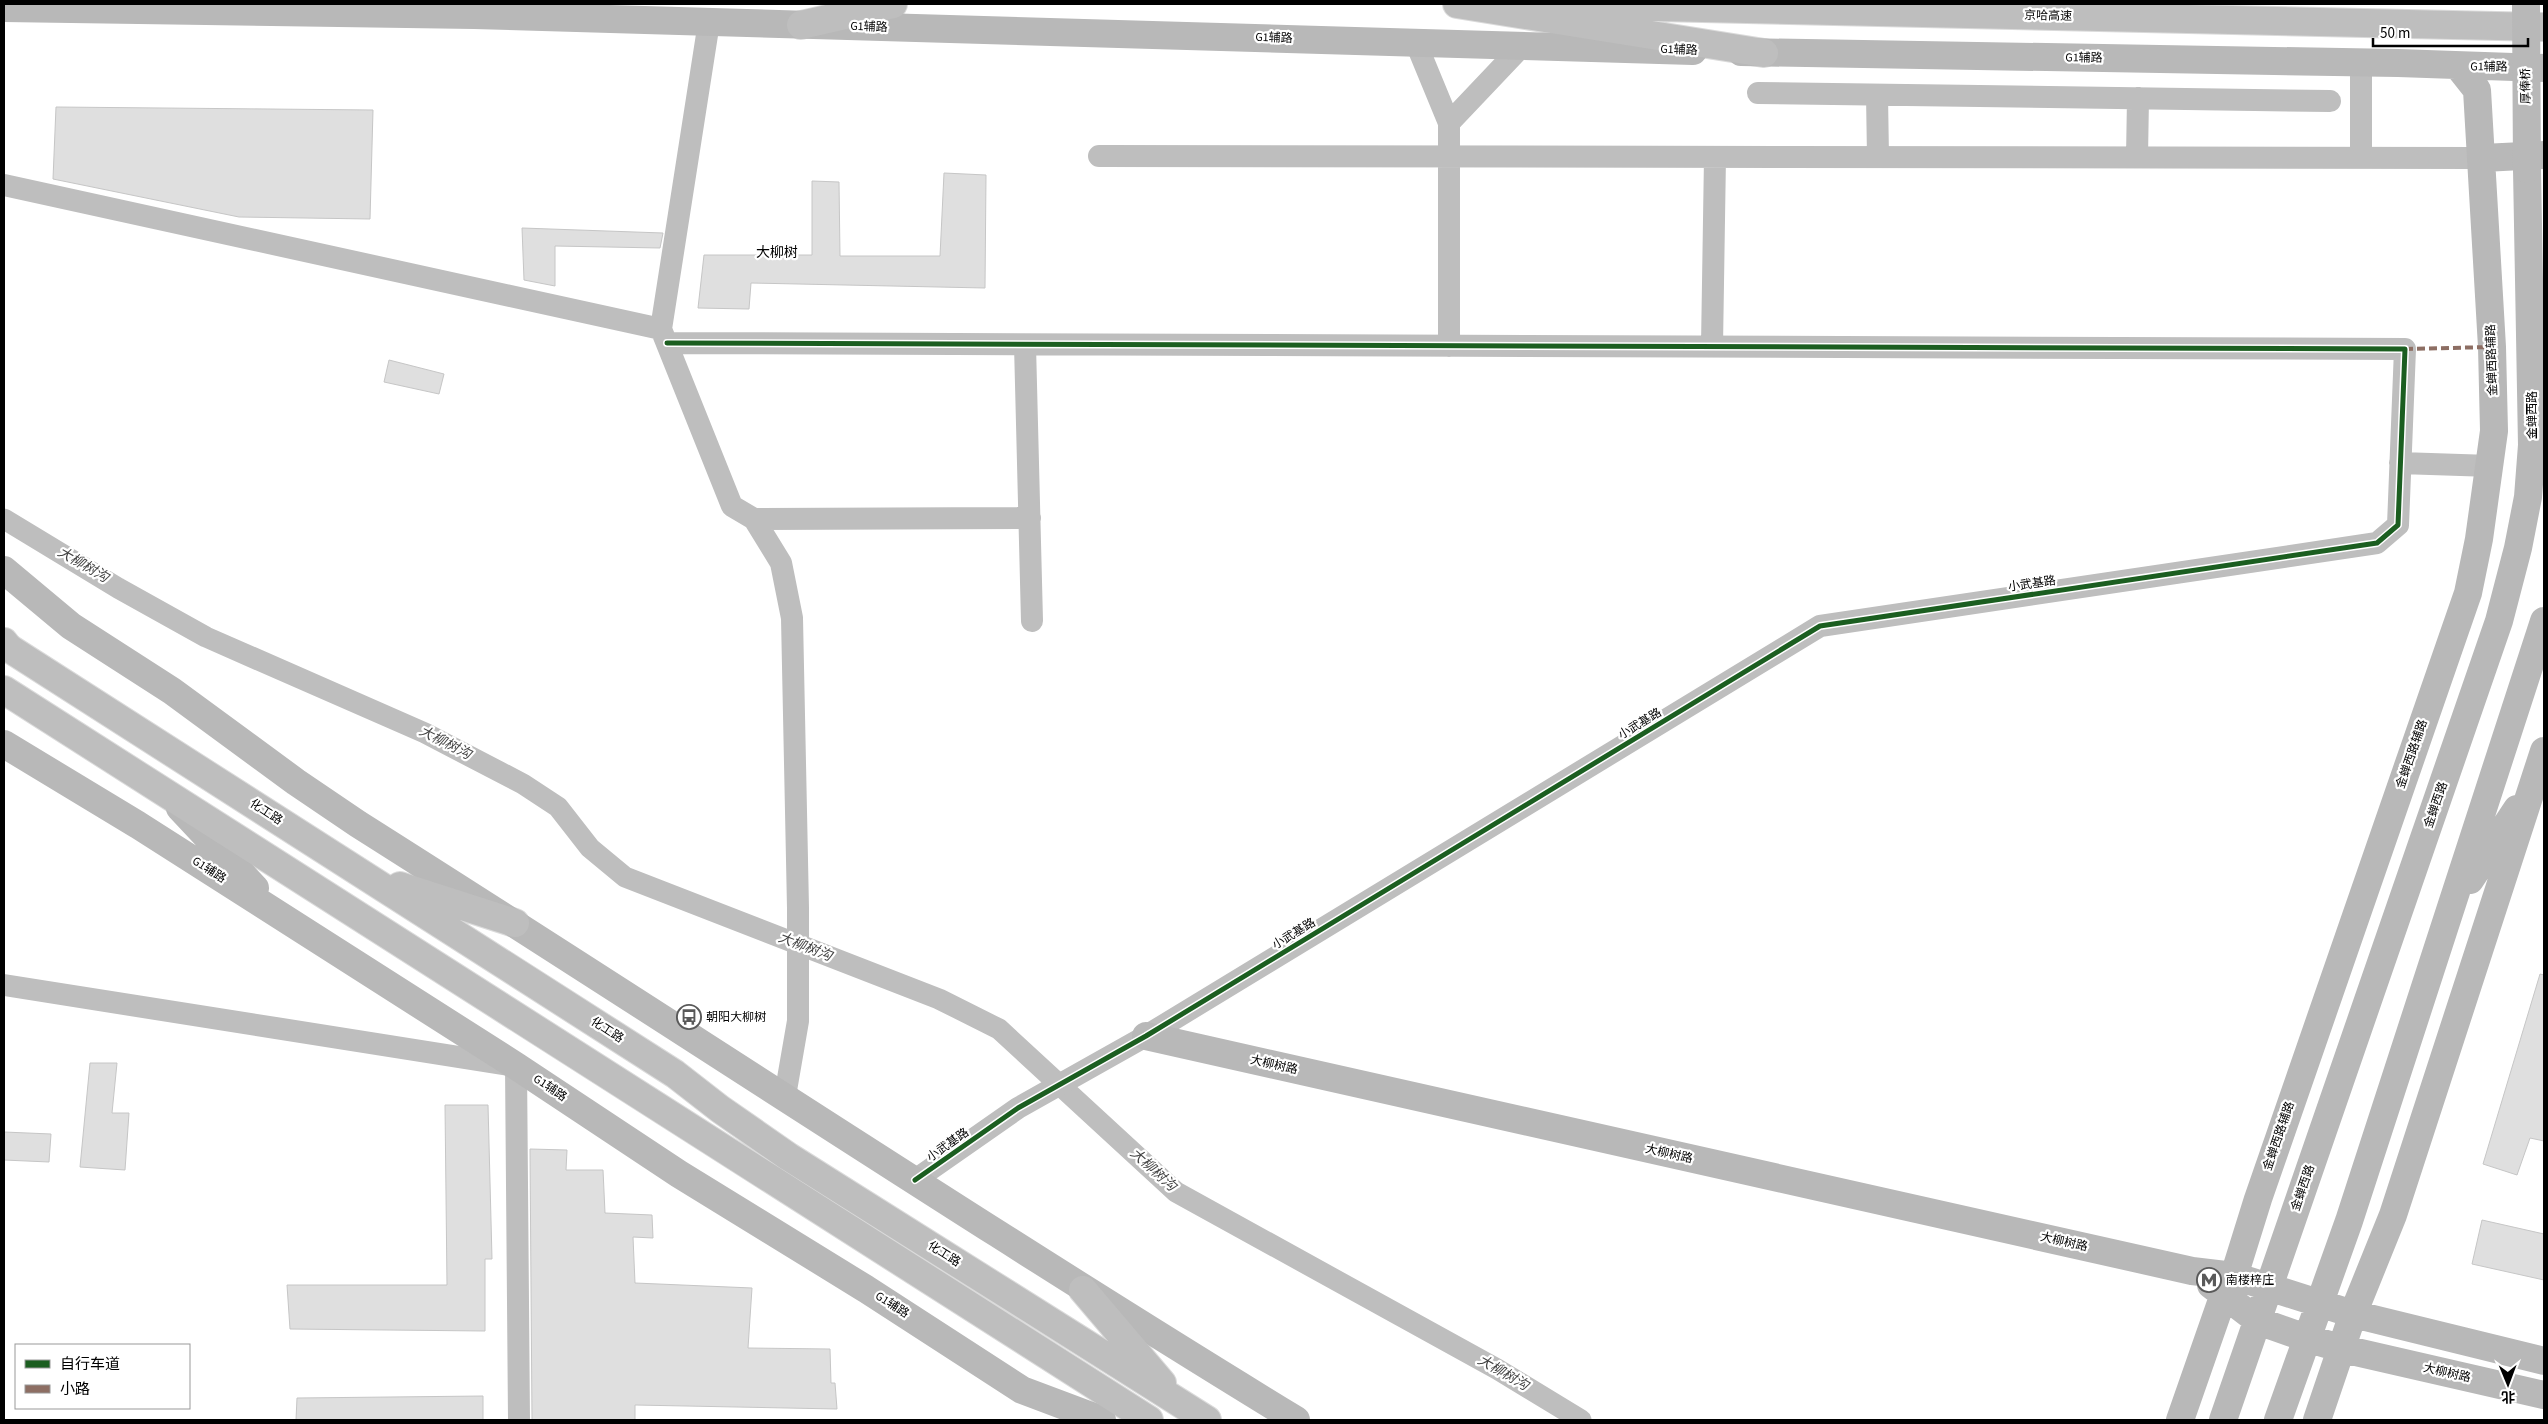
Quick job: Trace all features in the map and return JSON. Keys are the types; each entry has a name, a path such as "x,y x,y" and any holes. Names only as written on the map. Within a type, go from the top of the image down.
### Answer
{"main road":[{"path":"801,25 893,4"},
{"path":"1457,4 1764,53"},
{"name":"京哈高速","path":"1522,4 2544,27"},
{"name":"化工路","path":"5,645 675,1074 720,1109 790,1157 1206,1420"},
{"path":"4,690 1149,1420"},
{"path":"362,874 515,923"},
{"path":"1083,1290 1179,1403"}],"street":[{"name":"厚俸桥","path":"2526,4 2536,162"},
{"name":"G1辅路","path":"4,8 464,15 1764,53 2361,62 2544,68"},
{"path":"709,22 664,336 732,506 754,519 781,563 792,618 798,1021 785,1096"},
{"path":"1416,43 1449,123 1449,346"},
{"path":"1449,123 1522,46"},
{"path":"2360,158 2361,62"},
{"name":"金蝉西路辅路","path":"2180,1420 2229,1285 2468,593 2491,466 2494,431 2483,158 2477,90 2458,66"},
{"path":"1758,93 2330,101"},
{"path":"1877,95 1878,157"},
{"path":"2137,157 2138,98"},
{"path":"1099,156 2483,158 2536,162"},
{"path":"4,185 664,336 1025,344 1712,346 1714,157"},
{"name":"金蝉西路","path":"2223,1420 2499,622 2518,548 2528,497 2532,444 2536,162"},
{"path":"1025,344 1032,621"},
{"name":"小武基路","path":"915,1180 1018,1108 1146,1036 1820,626 2376,543 2398,525 2404,349 1712,346"},
{"path":"2400,463 2491,466"},
{"path":"754,519 1030,518"},
{"path":"4,570 71,626 172,691 296,782 358,824 785,1096 1083,1290 1296,1420"},
{"path":"2278,1420 2319,1304 2451,908 2544,621"},
{"name":"G1辅路","path":"4,744 130,820 516,1066 679,1174 866,1289 1022,1390 1102,1420"},
{"path":"2403,900 2414,749"},
{"path":"2316,1420 2343,1349 2353,1314 2393,1215 2544,751"},
{"path":"2451,908 2534,783"},
{"path":"170,797 281,917"},
{"path":"4,985 516,1066 519,1420"},
{"name":"大柳树路","path":"1146,1036 2192,1271 2229,1285 2269,1289 2353,1314 2544,1361"},
{"name":"大柳树路","path":"2229,1285 2258,1321 2306,1338 2343,1349 2544,1395"},
{"path":"1022,1390 1065,1420"}],"building":[{"path":"56,107 373,110 370,219 239,217 53,179"},
{"path":"944,173 986,175 985,288 751,283 749,309 698,308 704,255 812,255 812,181 839,182 840,256 940,256"},
{"path":"522,228 663,233 660,248 555,246 555,286 524,280"},
{"path":"389,360 444,374 439,394 384,382"},
{"path":"2540,974 2544,975 2544,1141 2530,1138 2517,1175 2483,1164"},
{"path":"90,1063 117,1063 112,1113 129,1113 125,1170 80,1167"},
{"path":"445,1105 488,1105 492,1259 485,1259 485,1331 290,1329 287,1285 447,1285"},
{"path":"4,1132 51,1134 49,1162 4,1160"},
{"path":"530,1149 567,1150 566,1170 603,1170 605,1213 652,1215 653,1238 633,1237 635,1283 752,1288 748,1348 830,1349 831,1383 835,1383 837,1409 635,1405 635,1420 532,1420"},
{"path":"2482,1220 2544,1234 2544,1280 2472,1264"},
{"path":"483,1396 483,1420 296,1420 297,1398"}],"waterway":[{"name":"大柳树沟","path":"4,519 118,588 206,637 425,733 523,784 558,807 590,848 625,877 939,999 999,1029 1176,1192 1497,1369 1581,1420"}],"marked path":[{"path":"2405,349 2492,347"}],"cycle path":[{"path":"667,343 2405,349 2398,525 2377,543 1820,626 1146,1036 1018,1108 915,1180"}],"place":[{"name":"朝阳大柳树","path":"689,1017"},
{"name":"南楼梓庄","path":"2209,1280"}],"district":[{"name":"大柳树","path":"777,253"}]}
